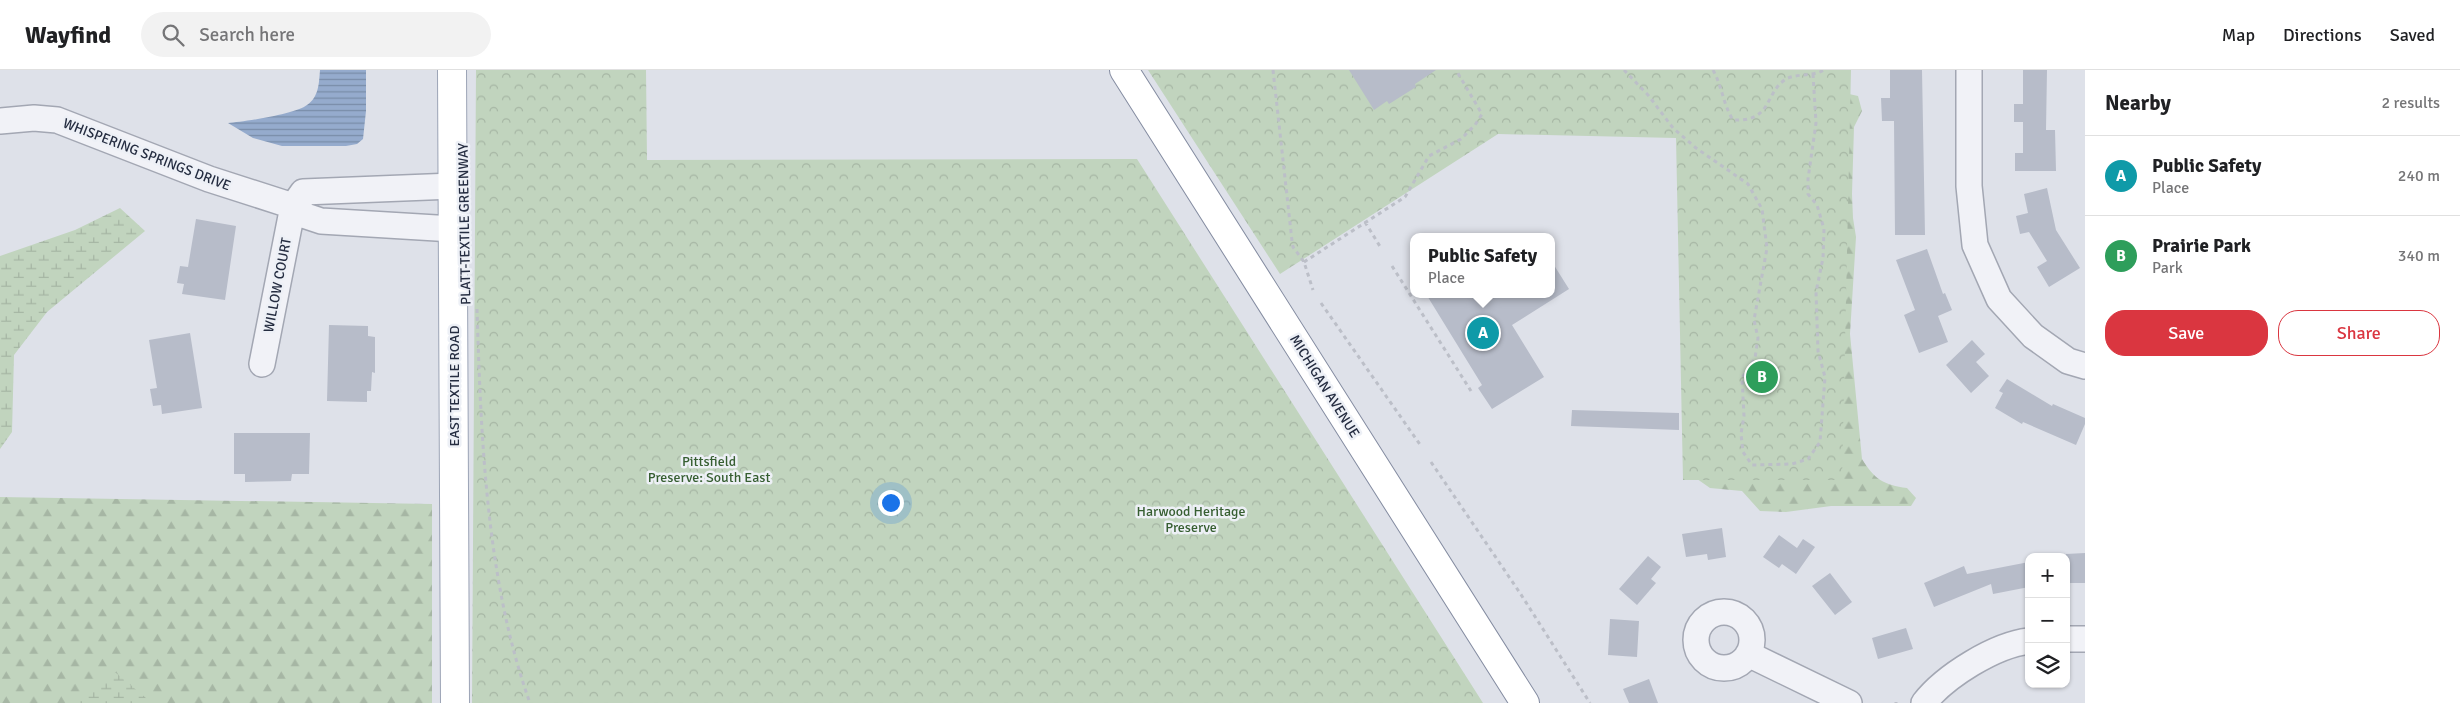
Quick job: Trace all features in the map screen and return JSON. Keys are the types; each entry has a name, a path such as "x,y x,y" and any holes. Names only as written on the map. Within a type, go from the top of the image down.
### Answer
{"main road":[{"name":"EAST TEXTILE ROAD","path":"452,70 455,703"},
{"name":"MICHIGAN AVENUE","path":"1124,70 1525,703"}],"street":[{"path":"1969,70 1969,186 1975,245 1999,300 2033,336 2068,361 2085,366"},
{"name":"WHISPERING SPRINGS DRIVE","path":"0,121 34,118 57,120 209,179 292,206 306,216 321,221 453,229"},
{"path":"292,206 304,192 453,186"},
{"name":"WILLOW COURT","path":"262,364 292,206"},
{"path":"2070,639 2085,639"},
{"path":"1924,703 1948,679 1975,662 2014,643 2025,642"},
{"path":"1748,654 1849,703"}],"path":[{"path":"1273,70 1293,247 1304,262 1313,290"},
{"path":"1304,262 1405,197 1429,156 1461,139 1475,125 1482,114 1456,70"},
{"path":"1624,70 1648,95 1674,128 1696,148 1748,184 1762,209 1767,248 1754,320 1758,338 1755,358 1742,378 1744,416 1741,434 1744,452 1752,465 1792,464 1808,458 1820,442 1825,377 1818,351 1816,292 1823,258 1824,229 1817,205 1808,194 1808,179 1816,123 1813,74"},
{"path":"1713,70 1720,82 1726,109 1733,120 1739,121 1745,121 1760,113 1786,79 1824,70"},
{"path":"1365,222 1381,248"},
{"path":"1392,266 1410,295"},
{"path":"1412,298 1471,392"},
{"name":"PLATT-TEXTILE GREENWAY","path":"477,303 483,447 493,540 515,651 530,703"},
{"path":"1321,303 1421,446"},
{"path":"1431,462 1520,593 1590,703"}],"green space":[{"path":"476,70 646,70 647,160 1137,159 1483,703 472,703"},
{"path":"1148,70 1851,70 1842,480 1683,480 1676,138 1498,134 1280,274"},
{"path":"1840,92 1858,96 1862,111 1854,127 1852,194 1856,237 1850,334 1862,459 1871,472 1880,480 1907,488 1916,498 1911,506 1831,506 1786,512 1760,511 1742,491 1710,488 1690,474"},
{"path":"120,208 145,231 47,312 14,355 12,432 0,449 0,256 75,230"},
{"path":"0,497 432,504 432,703 0,703"},
{"path":"115,673 152,703 67,703"}],"water":[{"path":"320,70 366,70 366,111 363,139 357,144 346,146 282,146 253,138 228,123 281,114 307,105 316,94"}],"building":[{"path":"1349,70 1436,70 1415,84 1416,87 1389,104 1387,101 1374,110"},
{"path":"1890,70 1922,70 1925,235 1895,235 1894,121 1882,121 1881,98 1890,98"},
{"path":"2023,70 2047,70 2046,130 2055,130 2056,171 2015,171 2015,153 2023,153 2023,122 2014,122 2014,104 2023,104"},
{"path":"2047,188 2056,230 2080,268 2049,287 2037,267 2047,261 2029,232 2020,234 2016,216 2028,213 2024,194"},
{"path":"196,219 236,226 225,300 182,294 184,284 177,283 180,266 188,267"},
{"path":"1927,249 1943,294 1945,293 1952,310 1938,316 1948,342 1919,353 1904,315 1915,310 1896,260"},
{"path":"1555,267 1569,289 1555,298"},
{"path":"1428,298 1555,298 1512,325 1544,377 1492,409 1478,388 1482,385"},
{"path":"329,325 368,326 368,336 375,337 375,373 372,372 371,391 367,391 367,402 327,401"},
{"path":"190,333 202,408 162,414 161,405 153,406 150,389 157,388 149,340"},
{"path":"1972,340 1985,354 1976,362 1989,376 1971,393 1946,365"},
{"path":"2007,379 2052,406 2053,404 2085,418 2085,424 2076,445 2023,422 2022,424 1995,408 2003,393 1999,391"},
{"path":"1572,410 1679,413 1679,430 1571,426"},
{"path":"234,433 310,433 309,474 292,474 291,481 245,482 245,474 234,474"},
{"path":"1722,528 1726,557 1708,560 1707,554 1686,557 1682,534"},
{"path":"1779,535 1797,548 1803,539 1815,547 1796,574 1782,564 1779,568 1763,557"},
{"path":"2085,553 2085,583 2070,583 2070,554"},
{"path":"1648,556 1661,567 1651,579 1656,583 1637,605 1619,589"},
{"path":"2025,563 2025,588 1993,594 1991,584 1934,607 1924,583 1964,566 1967,574"},
{"path":"1830,573 1852,602 1835,615 1812,586"},
{"path":"1610,619 1639,621 1637,657 1608,655"},
{"path":"1906,628 1913,649 1878,659 1872,638"},
{"path":"1649,679 1658,703 1629,703 1623,689"}],"place":[{"name":"Public Safety","path":"1483,333"},
{"name":"Prairie Park","path":"1762,377"}],"park label":[{"name":"Pittsfield Preserve: South East","path":"709,470"},
{"name":"Harwood Heritage Preserve","path":"1191,520"}]}
